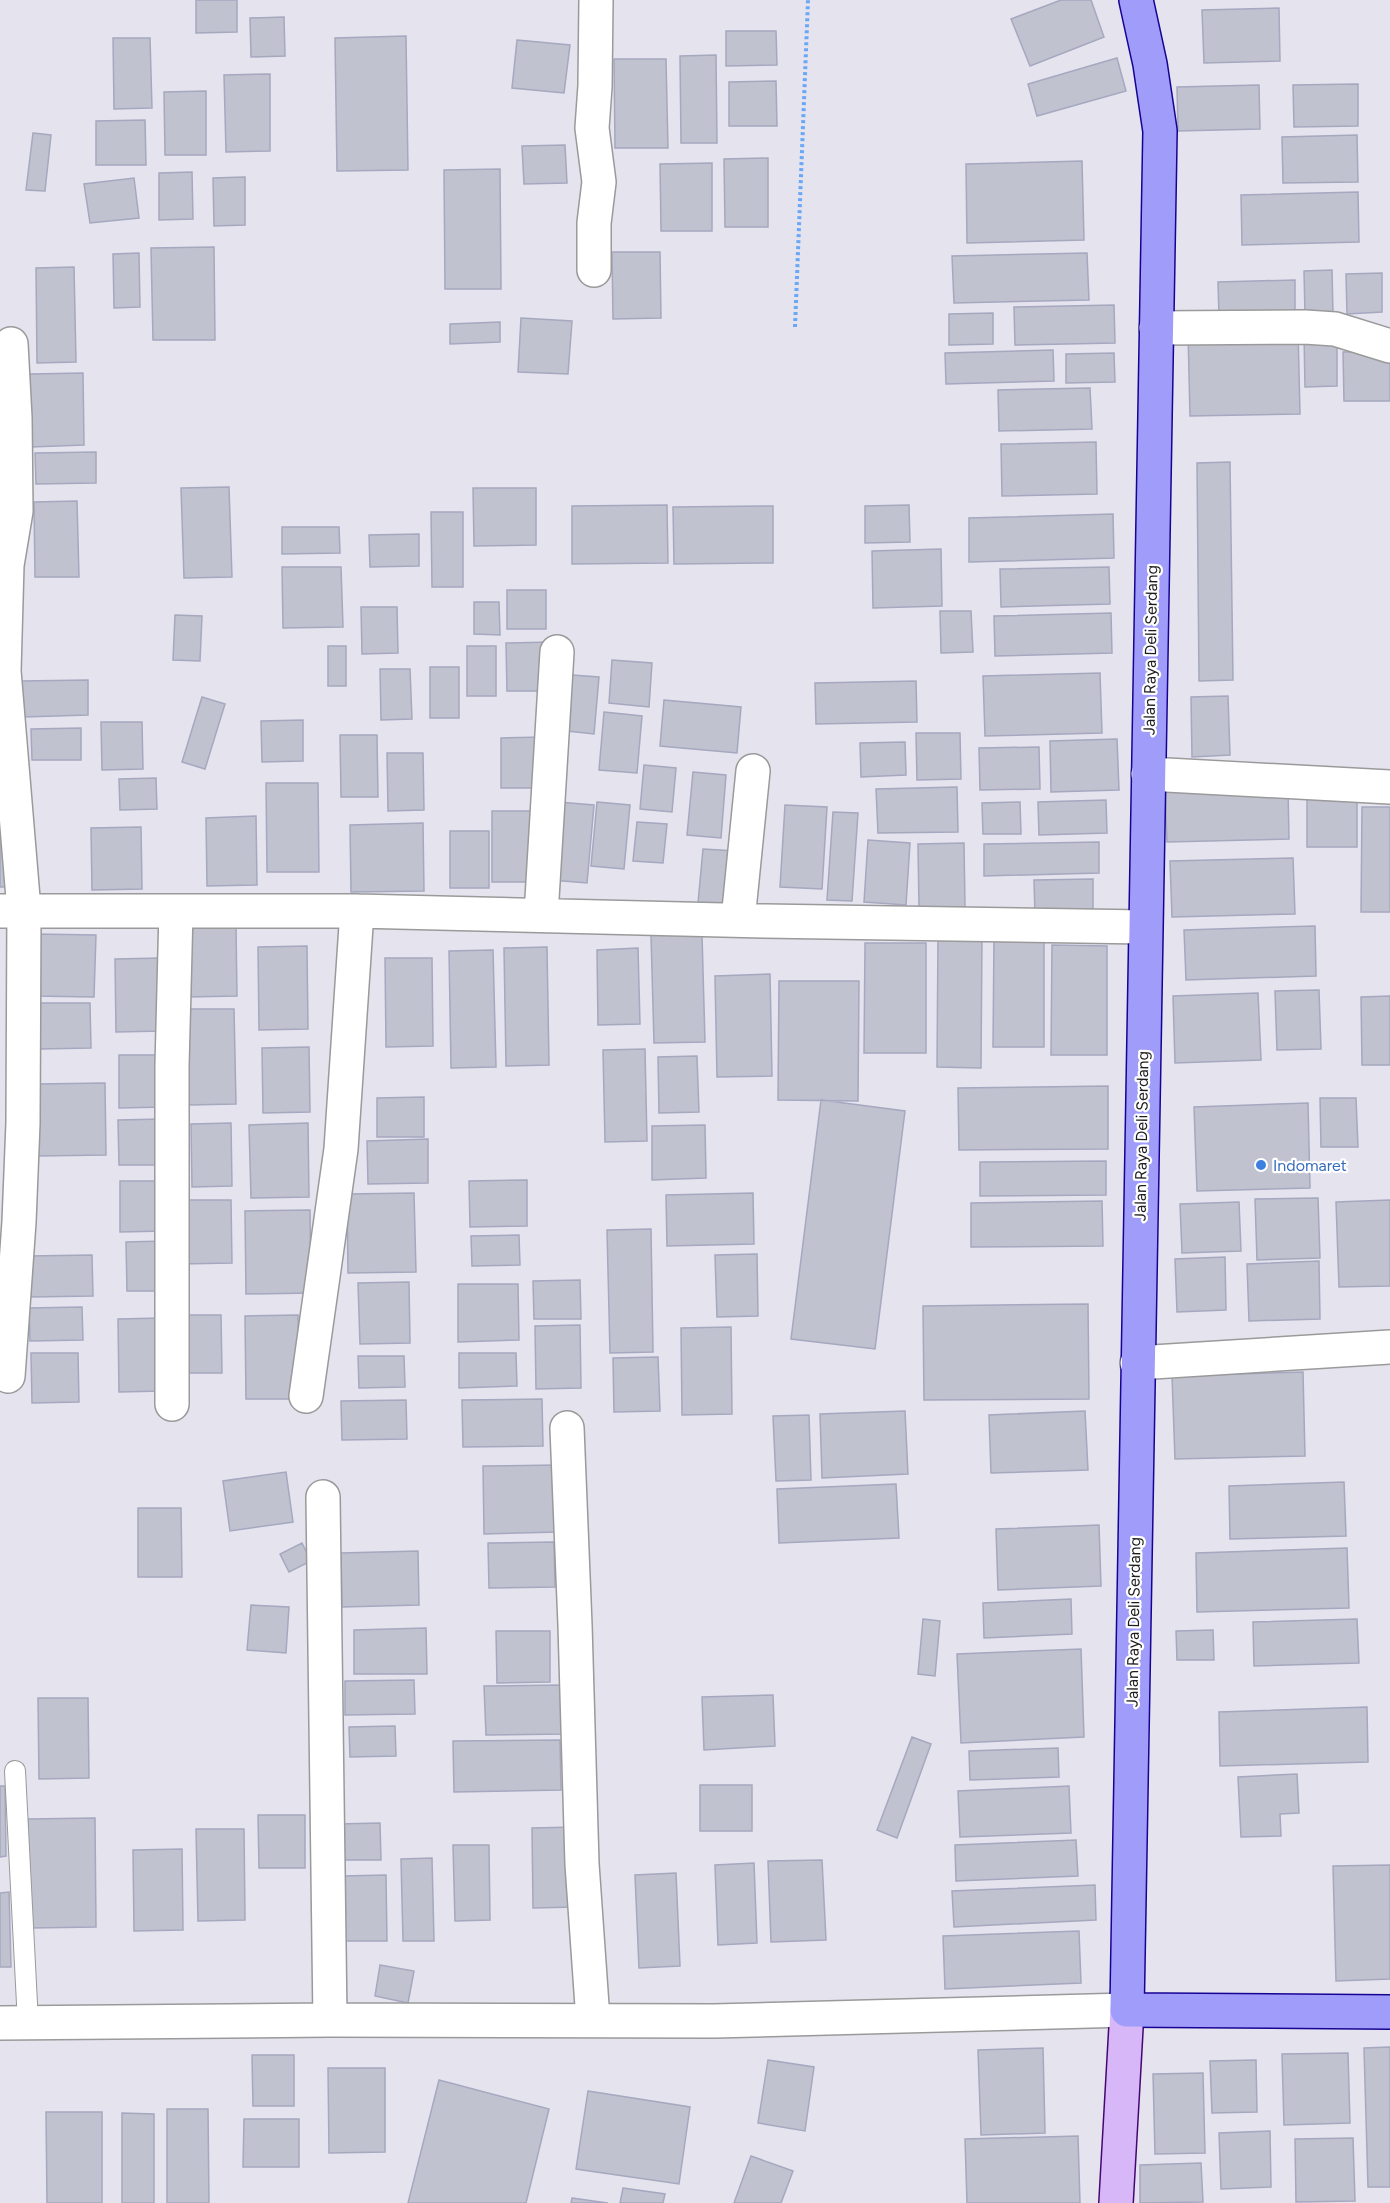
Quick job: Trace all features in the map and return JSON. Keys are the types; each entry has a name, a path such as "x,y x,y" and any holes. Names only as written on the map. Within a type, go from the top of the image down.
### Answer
{"main road":[{"name":"Jalan Raya Deli Serdang","path":"1126,2010 1160,131 1150,64 1136,0"},
{"path":"1126,2010 1390,2012"}],"street":[{"path":"594,270 594,223 599,182 592,129 596,86 596,0"},
{"path":"1156,328 1305,327 1335,329 1390,346"},
{"path":"8,1376 19,1222 23,1123 12,911 4,670 7,565 15,511 15,418 11,344"},
{"path":"541,915 557,652"},
{"path":"738,920 753,771"},
{"path":"1148,774 1390,787"},
{"path":"12,911 357,911 1145,927"},
{"path":"172,1404 172,1066 176,911"},
{"path":"306,1396 341,1149 357,911"},
{"path":"1137,1363 1390,1347"},
{"path":"567,1428 582,1864 593,2020"},
{"path":"323,1497 330,2020"},
{"path":"14,2023 330,2020 714,2021 1126,2010 1116,2203"}],"lane":[{"path":"14,2023 15,1771"}],"path":[{"path":"795,327 808,0"}],"building":[{"path":"196,0 237,0 237,32 196,33"},
{"path":"1061,0 1091,0 1104,37 1030,66 1011,19"},
{"path":"1279,8 1280,61 1204,63 1202,10"},
{"path":"284,17 285,56 251,57 250,18"},
{"path":"726,31 776,31 777,65 726,66"},
{"path":"406,36 408,170 337,171 335,38"},
{"path":"113,38 150,38 152,108 114,109"},
{"path":"517,40 570,45 564,93 512,88"},
{"path":"716,55 717,143 681,143 680,56"},
{"path":"1117,58 1126,91 1037,116 1028,84"},
{"path":"614,59 666,59 668,148 615,148"},
{"path":"270,74 270,151 226,152 224,75"},
{"path":"776,81 777,126 729,126 729,82"},
{"path":"1358,84 1358,126 1294,127 1293,85"},
{"path":"1259,85 1260,129 1178,131 1177,87"},
{"path":"206,91 206,155 165,155 164,92"},
{"path":"145,120 146,165 96,165 96,121"},
{"path":"33,133 51,135 45,191 26,190"},
{"path":"1357,135 1358,182 1283,183 1282,137"},
{"path":"565,145 567,183 524,184 522,146"},
{"path":"768,158 768,227 725,227 724,159"},
{"path":"1082,161 1084,240 967,243 966,164"},
{"path":"712,163 712,231 661,231 660,164"},
{"path":"500,169 501,289 445,289 444,170"},
{"path":"192,172 193,219 159,220 159,173"},
{"path":"245,177 245,225 214,226 213,178"},
{"path":"134,178 139,218 90,223 84,184"},
{"path":"1358,192 1359,242 1242,245 1241,195"},
{"path":"214,247 215,340 153,340 151,248"},
{"path":"612,252 660,252 661,318 613,319"},
{"path":"139,253 140,307 114,308 113,254"},
{"path":"1087,253 1089,300 954,303 952,256"},
{"path":"74,267 76,362 37,363 36,268"},
{"path":"1332,270 1333,315 1305,315 1304,271"},
{"path":"1382,273 1382,312 1347,314 1346,274"},
{"path":"1295,280 1295,315 1219,317 1218,282"},
{"path":"1114,305 1115,343 1015,345 1014,307"},
{"path":"993,313 993,344 949,345 949,314"},
{"path":"521,318 572,321 568,374 518,372"},
{"path":"500,322 500,342 450,344 450,324"},
{"path":"1298,330 1300,414 1190,416 1188,332"},
{"path":"1304,335 1337,335 1337,386 1305,387"},
{"path":"1053,350 1054,381 946,384 945,353"},
{"path":"1390,351 1390,401 1344,401 1343,352"},
{"path":"1114,353 1115,382 1066,383 1066,354"},
{"path":"83,373 84,445 31,447 30,374"},
{"path":"1090,388 1092,429 999,431 998,390"},
{"path":"1096,442 1097,494 1002,496 1001,444"},
{"path":"96,452 96,483 36,484 35,453"},
{"path":"1230,462 1233,680 1199,681 1197,463"},
{"path":"229,487 232,577 184,578 181,488"},
{"path":"473,488 536,488 536,545 474,546"},
{"path":"77,501 79,577 35,577 34,502"},
{"path":"667,505 668,563 572,564 572,506"},
{"path":"909,505 910,542 865,543 865,506"},
{"path":"773,506 773,563 674,564 673,507"},
{"path":"431,512 463,512 463,587 432,587"},
{"path":"1113,514 1114,558 969,562 969,518"},
{"path":"282,527 339,527 340,553 282,554"},
{"path":"419,534 419,566 370,567 369,535"},
{"path":"941,549 942,606 873,608 872,551"},
{"path":"282,567 341,567 343,627 283,628"},
{"path":"1109,567 1110,604 1001,607 1000,569"},
{"path":"507,590 546,590 546,629 507,629"},
{"path":"474,602 499,602 500,635 474,634"},
{"path":"361,607 397,607 398,653 362,654"},
{"path":"940,611 971,611 973,652 941,653"},
{"path":"1111,613 1112,653 995,656 994,616"},
{"path":"175,615 202,616 200,661 173,660"},
{"path":"551,642 551,691 507,691 506,643"},
{"path":"328,646 346,646 346,686 328,686"},
{"path":"467,646 496,646 496,696 467,696"},
{"path":"612,660 652,663 649,707 609,703"},
{"path":"430,667 459,667 459,718 430,718"},
{"path":"380,669 410,669 412,719 381,720"},
{"path":"1100,673 1102,733 985,736 983,676"},
{"path":"572,675 599,677 594,734 567,731"},
{"path":"88,680 88,715 23,717 22,681"},
{"path":"916,681 917,722 816,724 815,683"},
{"path":"1228,696 1230,755 1192,757 1191,697"},
{"path":"202,697 225,704 205,769 182,762"},
{"path":"664,700 741,707 737,753 660,746"},
{"path":"604,712 642,716 637,773 599,770"},
{"path":"303,720 303,761 262,762 261,721"},
{"path":"101,722 142,722 143,769 102,770"},
{"path":"81,728 81,760 32,760 31,729"},
{"path":"916,733 960,733 961,779 917,780"},
{"path":"340,735 377,735 378,797 341,797"},
{"path":"545,737 545,788 501,788 501,738"},
{"path":"1117,739 1119,790 1051,792 1050,741"},
{"path":"905,742 906,775 861,777 860,743"},
{"path":"1039,747 1040,789 980,790 979,748"},
{"path":"387,753 423,753 424,810 388,811"},
{"path":"644,765 676,768 672,812 640,809"},
{"path":"693,772 726,775 721,838 687,835"},
{"path":"156,778 157,809 120,810 119,779"},
{"path":"266,783 318,783 319,872 267,872"},
{"path":"957,787 958,832 878,833 876,789"},
{"path":"1288,788 1289,839 1167,842 1165,792"},
{"path":"1307,796 1357,796 1357,847 1307,847"},
{"path":"1106,800 1107,833 1039,835 1038,802"},
{"path":"558,802 594,805 587,883 551,880"},
{"path":"597,802 630,805 624,869 591,866"},
{"path":"1020,802 1021,834 983,834 982,803"},
{"path":"785,805 827,807 822,889 780,887"},
{"path":"0,807 9,887 0,887"},
{"path":"1362,807 1390,807 1390,912 1361,912"},
{"path":"492,811 533,811 533,882 492,882"},
{"path":"833,812 858,813 852,901 827,900"},
{"path":"256,816 257,885 207,886 206,818"},
{"path":"637,822 667,824 663,863 633,861"},
{"path":"423,823 424,891 351,892 350,825"},
{"path":"141,827 142,889 92,890 91,828"},
{"path":"450,831 489,831 489,888 450,888"},
{"path":"868,840 910,843 906,905 864,902"},
{"path":"1099,842 1099,873 984,876 984,844"},
{"path":"964,843 965,907 919,908 918,844"},
{"path":"703,849 736,851 731,906 698,903"},
{"path":"1293,858 1295,914 1172,917 1170,861"},
{"path":"1093,879 1093,914 1035,915 1034,880"},
{"path":"1315,926 1316,976 1186,980 1184,930"},
{"path":"185,927 236,927 237,996 186,997"},
{"path":"34,934 96,935 94,997 33,996"},
{"path":"702,934 705,1042 654,1043 651,935"},
{"path":"938,936 982,936 981,1068 937,1067"},
{"path":"994,936 1044,936 1044,1047 993,1047"},
{"path":"865,943 926,943 926,1053 864,1053"},
{"path":"1052,945 1107,946 1107,1055 1051,1055"},
{"path":"307,946 308,1029 259,1030 258,947"},
{"path":"547,947 549,1065 506,1066 504,948"},
{"path":"638,948 640,1024 598,1025 597,950"},
{"path":"493,950 496,1067 451,1068 449,951"},
{"path":"162,958 163,1031 116,1032 115,959"},
{"path":"385,958 432,958 433,1046 386,1047"},
{"path":"770,974 772,1076 717,1077 715,976"},
{"path":"779,981 859,981 858,1101 778,1100"},
{"path":"1319,990 1321,1049 1277,1050 1275,991"},
{"path":"1258,993 1261,1060 1175,1063 1173,996"},
{"path":"1390,996 1390,1065 1362,1065 1361,997"},
{"path":"39,1003 90,1003 91,1048 39,1049"},
{"path":"188,1009 234,1009 236,1104 189,1105"},
{"path":"309,1047 310,1112 263,1113 262,1048"},
{"path":"645,1049 647,1141 605,1142 603,1050"},
{"path":"119,1055 163,1055 164,1107 119,1108"},
{"path":"697,1056 699,1112 659,1113 658,1057"},
{"path":"105,1083 106,1155 38,1156 37,1084"},
{"path":"1108,1086 1108,1149 959,1150 958,1088"},
{"path":"424,1097 424,1137 377,1137 377,1098"},
{"path":"1320,1098 1356,1098 1358,1147 1321,1147"},
{"path":"821,1100 905,1111 875,1349 791,1339"},
{"path":"1308,1103 1310,1188 1197,1191 1194,1107"},
{"path":"162,1119 163,1165 119,1165 118,1120"},
{"path":"231,1123 232,1186 192,1187 191,1124"},
{"path":"308,1123 309,1197 251,1198 249,1125"},
{"path":"705,1125 706,1178 652,1180 652,1126"},
{"path":"428,1139 428,1183 368,1184 367,1141"},
{"path":"1106,1161 1106,1195 980,1196 980,1162"},
{"path":"527,1180 527,1226 470,1227 469,1181"},
{"path":"120,1181 165,1181 165,1231 120,1232"},
{"path":"414,1193 416,1272 348,1273 347,1194"},
{"path":"753,1193 754,1244 667,1246 666,1195"},
{"path":"1318,1198 1320,1258 1257,1260 1255,1199"},
{"path":"179,1200 231,1200 232,1263 180,1264"},
{"path":"1390,1200 1390,1286 1339,1287 1336,1202"},
{"path":"1102,1201 1103,1246 971,1247 971,1203"},
{"path":"1239,1202 1241,1251 1182,1253 1180,1204"},
{"path":"310,1210 311,1293 246,1294 245,1211"},
{"path":"651,1229 653,1352 610,1353 607,1230"},
{"path":"519,1235 520,1265 472,1266 471,1236"},
{"path":"165,1241 166,1291 127,1291 126,1242"},
{"path":"757,1254 758,1316 717,1317 715,1255"},
{"path":"92,1255 93,1296 30,1297 29,1256"},
{"path":"1225,1257 1226,1310 1177,1312 1175,1259"},
{"path":"1319,1261 1320,1319 1249,1321 1247,1264"},
{"path":"580,1280 581,1319 534,1319 533,1281"},
{"path":"409,1282 410,1343 360,1344 358,1283"},
{"path":"458,1284 518,1284 519,1340 458,1342"},
{"path":"1088,1304 1089,1399 924,1400 923,1306"},
{"path":"82,1307 83,1340 30,1341 29,1308"},
{"path":"184,1315 221,1315 222,1373 185,1373"},
{"path":"298,1315 299,1399 246,1399 245,1316"},
{"path":"161,1318 162,1391 119,1392 118,1319"},
{"path":"580,1325 581,1388 536,1389 535,1326"},
{"path":"731,1327 732,1414 682,1415 681,1328"},
{"path":"31,1353 78,1353 79,1402 32,1403"},
{"path":"459,1353 516,1353 517,1386 459,1388"},
{"path":"358,1356 404,1356 405,1387 359,1388"},
{"path":"658,1357 660,1411 614,1412 613,1358"},
{"path":"1303,1372 1305,1456 1175,1459 1172,1376"},
{"path":"542,1399 543,1446 463,1447 462,1400"},
{"path":"406,1400 407,1439 342,1440 341,1401"},
{"path":"905,1411 908,1474 822,1478 820,1414"},
{"path":"1085,1411 1088,1470 991,1473 989,1415"},
{"path":"809,1415 811,1480 776,1481 773,1416"},
{"path":"557,1465 558,1532 484,1534 483,1466"},
{"path":"286,1472 293,1522 230,1531 223,1481"},
{"path":"1344,1482 1346,1536 1230,1539 1229,1486"},
{"path":"896,1484 899,1538 779,1543 777,1489"},
{"path":"138,1508 181,1508 182,1577 138,1577"},
{"path":"1099,1525 1101,1586 998,1590 996,1529"},
{"path":"554,1542 555,1587 489,1588 488,1543"},
{"path":"302,1543 311,1561 289,1572 280,1554"},
{"path":"1347,1548 1349,1608 1197,1612 1196,1553"},
{"path":"418,1551 419,1605 342,1607 341,1553"},
{"path":"1071,1599 1072,1634 984,1638 983,1603"},
{"path":"251,1605 289,1607 286,1653 247,1650"},
{"path":"923,1619 940,1621 935,1676 918,1674"},
{"path":"1357,1619 1359,1663 1254,1666 1253,1622"},
{"path":"426,1628 427,1674 354,1674 354,1630"},
{"path":"1213,1630 1214,1660 1177,1660 1176,1631"},
{"path":"496,1631 550,1631 550,1682 497,1683"},
{"path":"1081,1649 1084,1737 961,1743 957,1654"},
{"path":"414,1680 415,1714 345,1715 345,1681"},
{"path":"564,1685 564,1734 486,1735 484,1686"},
{"path":"773,1695 775,1746 704,1750 702,1697"},
{"path":"38,1698 88,1698 89,1778 39,1779"},
{"path":"1367,1707 1368,1762 1220,1766 1219,1712"},
{"path":"395,1726 396,1756 350,1757 349,1727"},
{"path":"912,1737 931,1744 897,1838 877,1830"},
{"path":"560,1740 561,1790 454,1792 453,1741"},
{"path":"1058,1748 1059,1777 970,1780 969,1751"},
{"path":"1297,1774 1299,1813 1280,1814 1281,1836 1241,1837 1238,1777"},
{"path":"700,1785 752,1785 752,1831 700,1831"},
{"path":"0,1786 5,1786 6,1856 0,1857"},
{"path":"1069,1786 1071,1833 960,1837 958,1791"},
{"path":"258,1815 305,1815 305,1868 259,1868"},
{"path":"95,1818 96,1927 30,1928 28,1819"},
{"path":"380,1823 381,1860 337,1860 337,1824"},
{"path":"575,1827 576,1907 533,1908 532,1828"},
{"path":"196,1829 244,1829 245,1920 198,1921"},
{"path":"1076,1840 1078,1876 956,1881 955,1845"},
{"path":"453,1845 489,1845 490,1920 455,1921"},
{"path":"182,1849 183,1930 134,1931 133,1850"},
{"path":"432,1858 434,1941 403,1941 401,1859"},
{"path":"822,1860 826,1940 771,1942 768,1861"},
{"path":"754,1863 757,1943 718,1945 715,1865"},
{"path":"1390,1865 1390,1979 1336,1981 1333,1866"},
{"path":"676,1873 680,1966 639,1968 635,1875"},
{"path":"386,1875 387,1941 344,1941 343,1876"},
{"path":"1095,1885 1096,1920 954,1927 952,1891"},
{"path":"9,1892 11,1967 0,1967 0,1893"},
{"path":"1079,1931 1081,1983 945,1989 943,1936"},
{"path":"380,1965 414,1971 408,2003 375,1996"},
{"path":"1390,2047 1390,2187 1368,2187 1364,2048"},
{"path":"1043,2048 1045,2133 981,2135 978,2050"},
{"path":"1348,2053 1350,2123 1284,2125 1282,2054"},
{"path":"252,2055 294,2055 294,2106 253,2106"},
{"path":"768,2060 814,2067 805,2131 758,2123"},
{"path":"1256,2060 1257,2112 1212,2113 1210,2061"},
{"path":"328,2068 385,2068 385,2152 329,2153"},
{"path":"1203,2073 1205,2153 1155,2154 1153,2074"},
{"path":"439,2080 549,2109 526,2203 408,2203"},
{"path":"588,2091 690,2107 679,2184 576,2169"},
{"path":"167,2109 208,2109 209,2203 167,2203"},
{"path":"46,2112 102,2112 102,2203 47,2203"},
{"path":"122,2113 154,2114 154,2203 122,2203"},
{"path":"244,2119 299,2119 299,2167 243,2167"},
{"path":"1270,2131 1271,2187 1221,2189 1219,2133"},
{"path":"1078,2136 1080,2203 967,2203 965,2139"},
{"path":"1353,2138 1355,2201 1296,2202 1295,2139"},
{"path":"751,2156 793,2171 781,2203 734,2203"},
{"path":"1201,2163 1203,2202 1140,2203 1140,2165"},
{"path":"623,2188 665,2194 663,2203 620,2203"},
{"path":"572,2198 608,2203 571,2203"}],"place":[{"name":"Indomaret","path":"1261,1165"}]}
